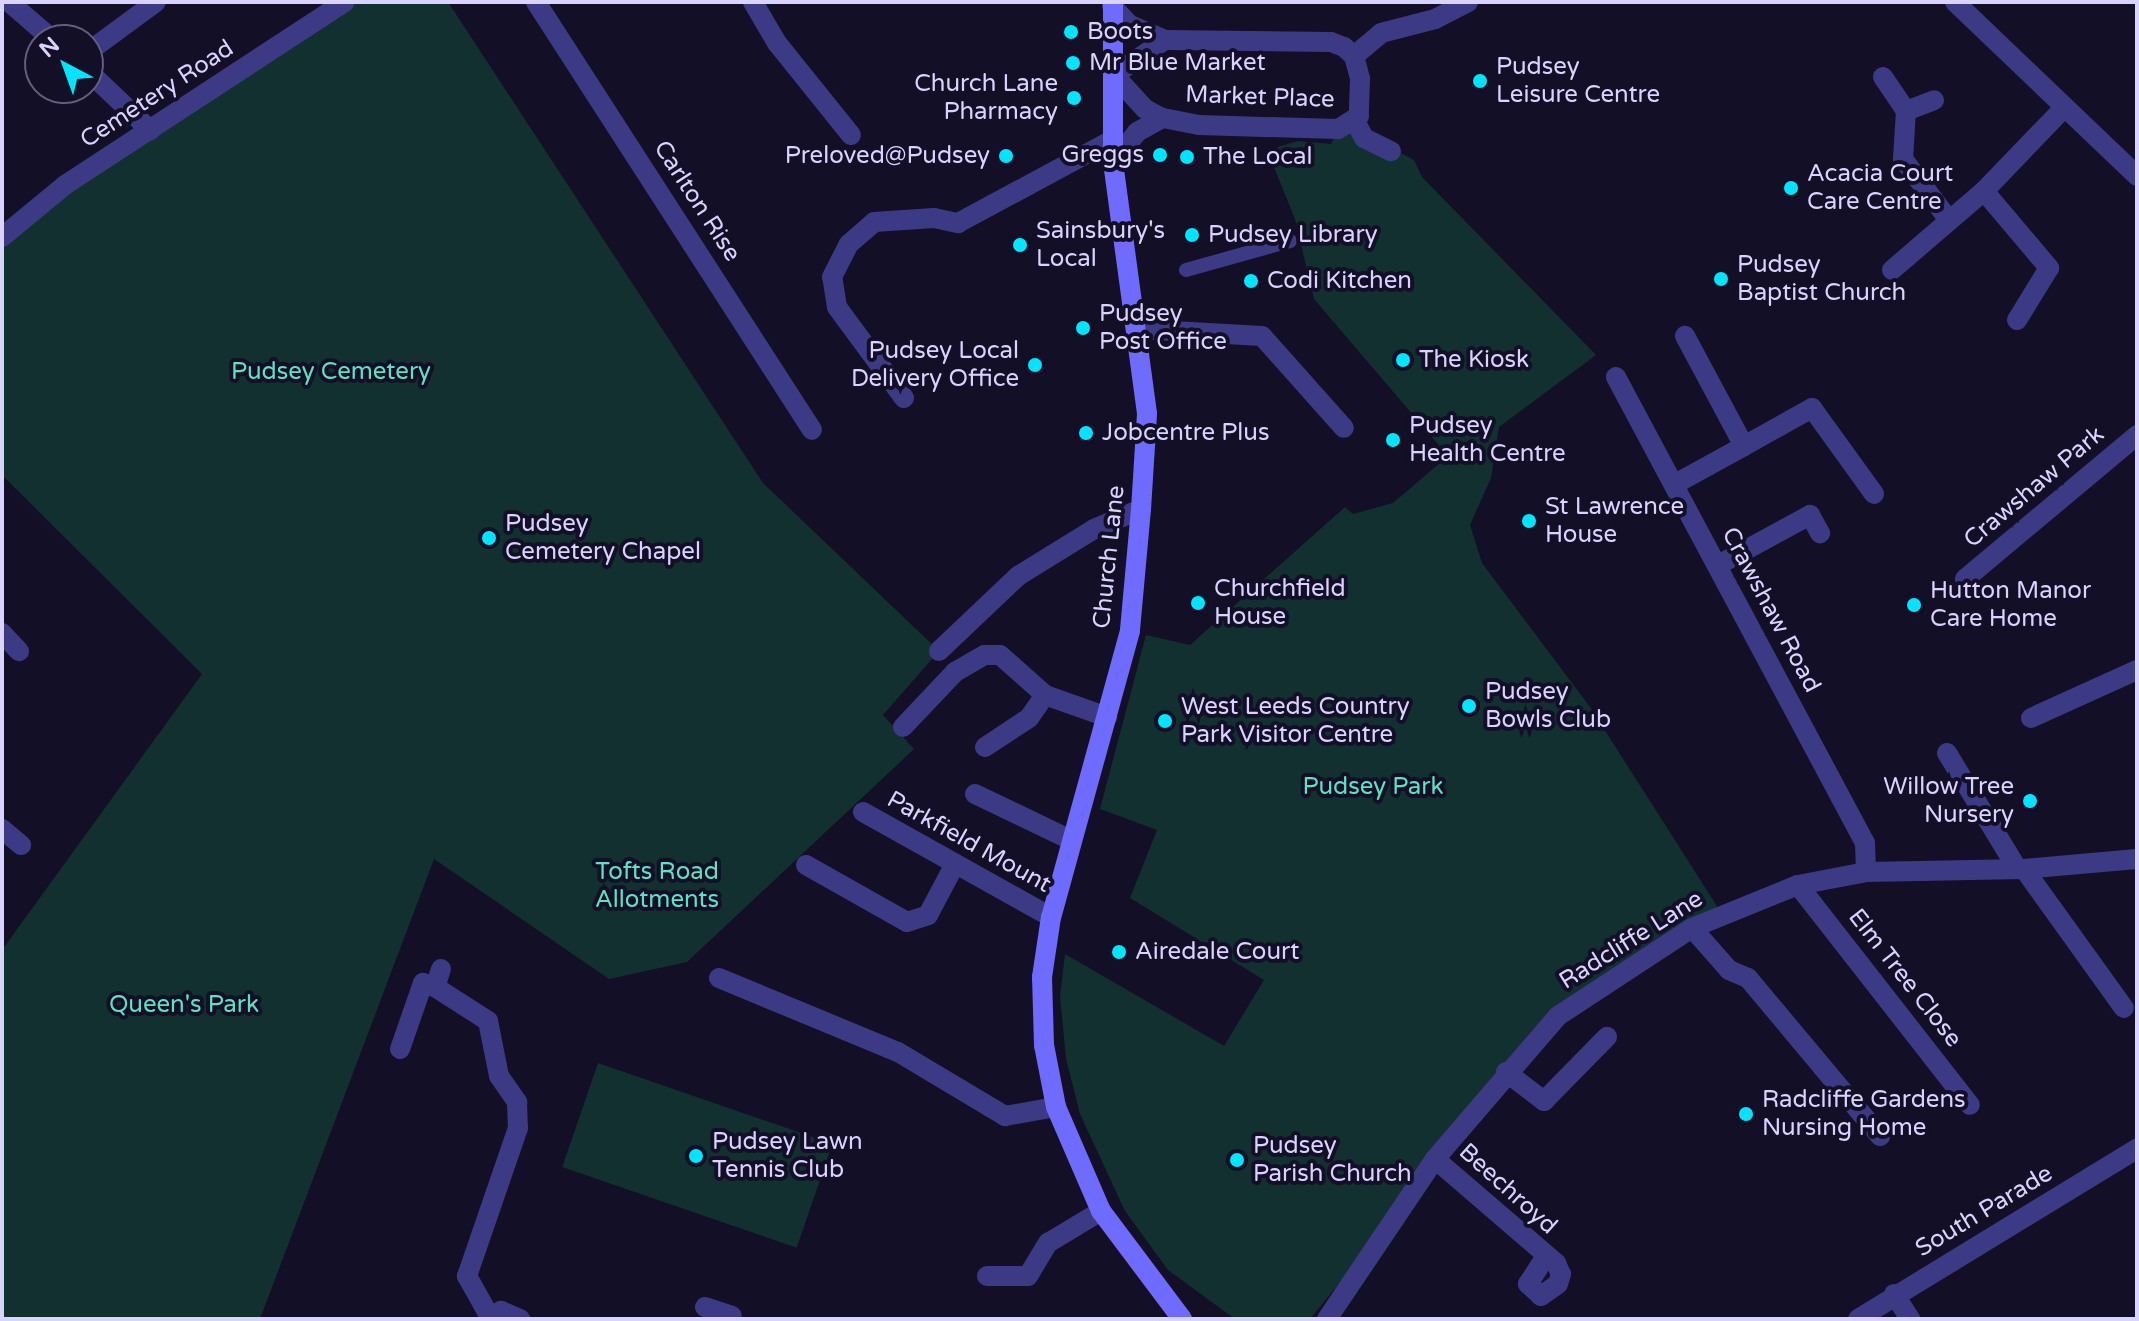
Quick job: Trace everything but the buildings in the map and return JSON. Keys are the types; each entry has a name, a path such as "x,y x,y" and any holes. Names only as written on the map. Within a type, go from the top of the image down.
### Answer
{"main road":[{"name":"Church Lane","path":"1113,4 1113,162 1147,414 1141,509 1130,631 1069,839 1051,917 1042,977 1044,1045 1056,1107 1101,1211 1182,1319"}],"street":[{"path":"104,40 156,2"},
{"name":"Cemetery Road","path":"2,237 65,185 345,2"},
{"name":"Carlton Rise","path":"536,2 812,430"},
{"path":"753,2 777,43 851,135"},
{"path":"1354,56 1381,33 1435,19 1468,2"},
{"path":"1958,3 2063,109 2137,176"},
{"path":"15,4 36,24"},
{"name":"Market Place","path":"1113,4 1130,25 1165,40 1331,42 1354,56 1360,79 1355,121 1364,138 1391,151"},
{"path":"1114,75 1165,40"},
{"name":"Market Place","path":"1114,75 1145,109 1162,118 1199,125 1338,129 1355,121"},
{"path":"1883,77 1906,111 1903,159 1949,220"},
{"path":"104,86 150,130"},
{"path":"1906,111 1934,100"},
{"path":"1892,270 1984,191 2063,109"},
{"name":"Market Place","path":"1113,162 1137,132 1162,118"},
{"path":"904,398 837,307 832,277 849,244 874,222 934,218 958,223 1112,140"},
{"path":"1984,191 2057,264 2017,320"},
{"path":"1186,270 1290,241"},
{"path":"1137,329 1262,336 1344,428"},
{"path":"1685,336 1744,446"},
{"name":"Crawshaw Road","path":"1616,377 1865,843 1866,872"},
{"path":"1675,484 1812,408 1874,494"},
{"name":"Crawshaw Park","path":"1965,579 2137,435"},
{"path":"939,651 1018,576 1094,529 1141,509"},
{"path":"1718,565 1810,515 1820,533"},
{"path":"2,633 19,651"},
{"path":"903,727 955,672 985,655 1000,655 1045,695 1107,717"},
{"path":"2031,718 2137,670"},
{"path":"985,747 1029,718 1045,695"},
{"path":"1947,753 2020,869 2124,1008"},
{"path":"975,794 1069,839"},
{"name":"Parkfield Mount","path":"863,812 1051,917"},
{"path":"2,829 21,845"},
{"name":"Radcliffe Lane","path":"1327,1319 1435,1159 1506,1072 1558,1016 1692,928 1798,885 1866,872 2020,869 2137,859"},
{"path":"806,865 907,922 928,915 955,864"},
{"name":"Elm Tree Close","path":"1798,885 1970,1105"},
{"path":"1692,928 1729,970 1748,978 1880,1136"},
{"path":"400,1049 423,983 438,978 488,1021 499,1076 517,1102 518,1128 467,1276 494,1316 520,1319"},
{"path":"719,978 898,1052 1005,1116 1056,1107"},
{"path":"1506,1072 1544,1101 1607,1037"},
{"name":"South Parade","path":"1858,1319 1894,1294 2137,1149"},
{"name":"Beechroyd","path":"1435,1159 1545,1258"},
{"path":"987,1276 1028,1276 1048,1243 1101,1211"},
{"path":"1894,1294 1910,1319"}],"green space":[{"name":"Pudsey Cemetery","path":"345,2 448,2 763,483 939,651 883,715 914,749 687,962 609,979 434,859 260,1319 2,1319 2,950 202,674 2,475 2,237"},
{"name":"Pudsey Park","path":"1348,125 1414,160 1422,177 1596,355 1499,427 1491,478 1470,525 1482,563 1590,707 1722,914 1558,1016 1310,1319 1235,1319 1168,1270 1125,1211 1080,1114 1066,1059 1060,996 1065,954 1224,1046 1264,980 1130,898 1157,830 1100,809 1146,635 1190,645 1345,507 1353,514 1393,503 1448,456 1314,299 1295,219 1267,150 1298,141 1331,144 1338,129"},
{"name":"Pudsey Lawn Tennis Club","path":"598,1063 832,1144 797,1248 562,1167"}],"place":[{"name":"Boots","path":"1071,32"},
{"name":"Mr Blue Market","path":"1073,63"},
{"name":"Pudsey Leisure Centre","path":"1480,81"},
{"name":"Church Lane Pharmacy","path":"1074,98"},
{"name":"Greggs","path":"1160,155"},
{"name":"Preloved@Pudsey","path":"1006,156"},
{"name":"The Local","path":"1187,157"},
{"name":"Acacia Court Care Centre","path":"1791,188"},
{"name":"Pudsey Library","path":"1192,235"},
{"name":"Sainsbury's Local","path":"1020,245"},
{"name":"Pudsey Baptist Church","path":"1721,279"},
{"name":"Codi Kitchen","path":"1251,281"},
{"name":"Pudsey Post Office","path":"1083,328"},
{"name":"The Kiosk","path":"1403,360"},
{"name":"Pudsey Local Delivery Office","path":"1035,365"},
{"name":"Jobcentre Plus","path":"1086,433"},
{"name":"Pudsey Health Centre","path":"1393,440"},
{"name":"St Lawrence House","path":"1529,521"},
{"name":"Pudsey Cemetery Chapel","path":"489,538"},
{"name":"Churchfield House","path":"1198,603"},
{"name":"Hutton Manor Care Home","path":"1914,605"},
{"name":"Pudsey Bowls Club","path":"1469,706"},
{"name":"West Leeds Country Park Visitor Centre","path":"1165,721"},
{"name":"Willow Tree Nursery","path":"2030,801"},
{"name":"Airedale Court","path":"1119,952"},
{"name":"Radcliffe Gardens Nursing Home","path":"1746,1114"},
{"name":"Pudsey Lawn Tennis Club","path":"696,1156"},
{"name":"Pudsey Parish Church","path":"1237,1160"}],"park label":[{"name":"Tofts Road Allotments","path":"657,886"},
{"name":"Queen's Park","path":"184,1005"}]}
